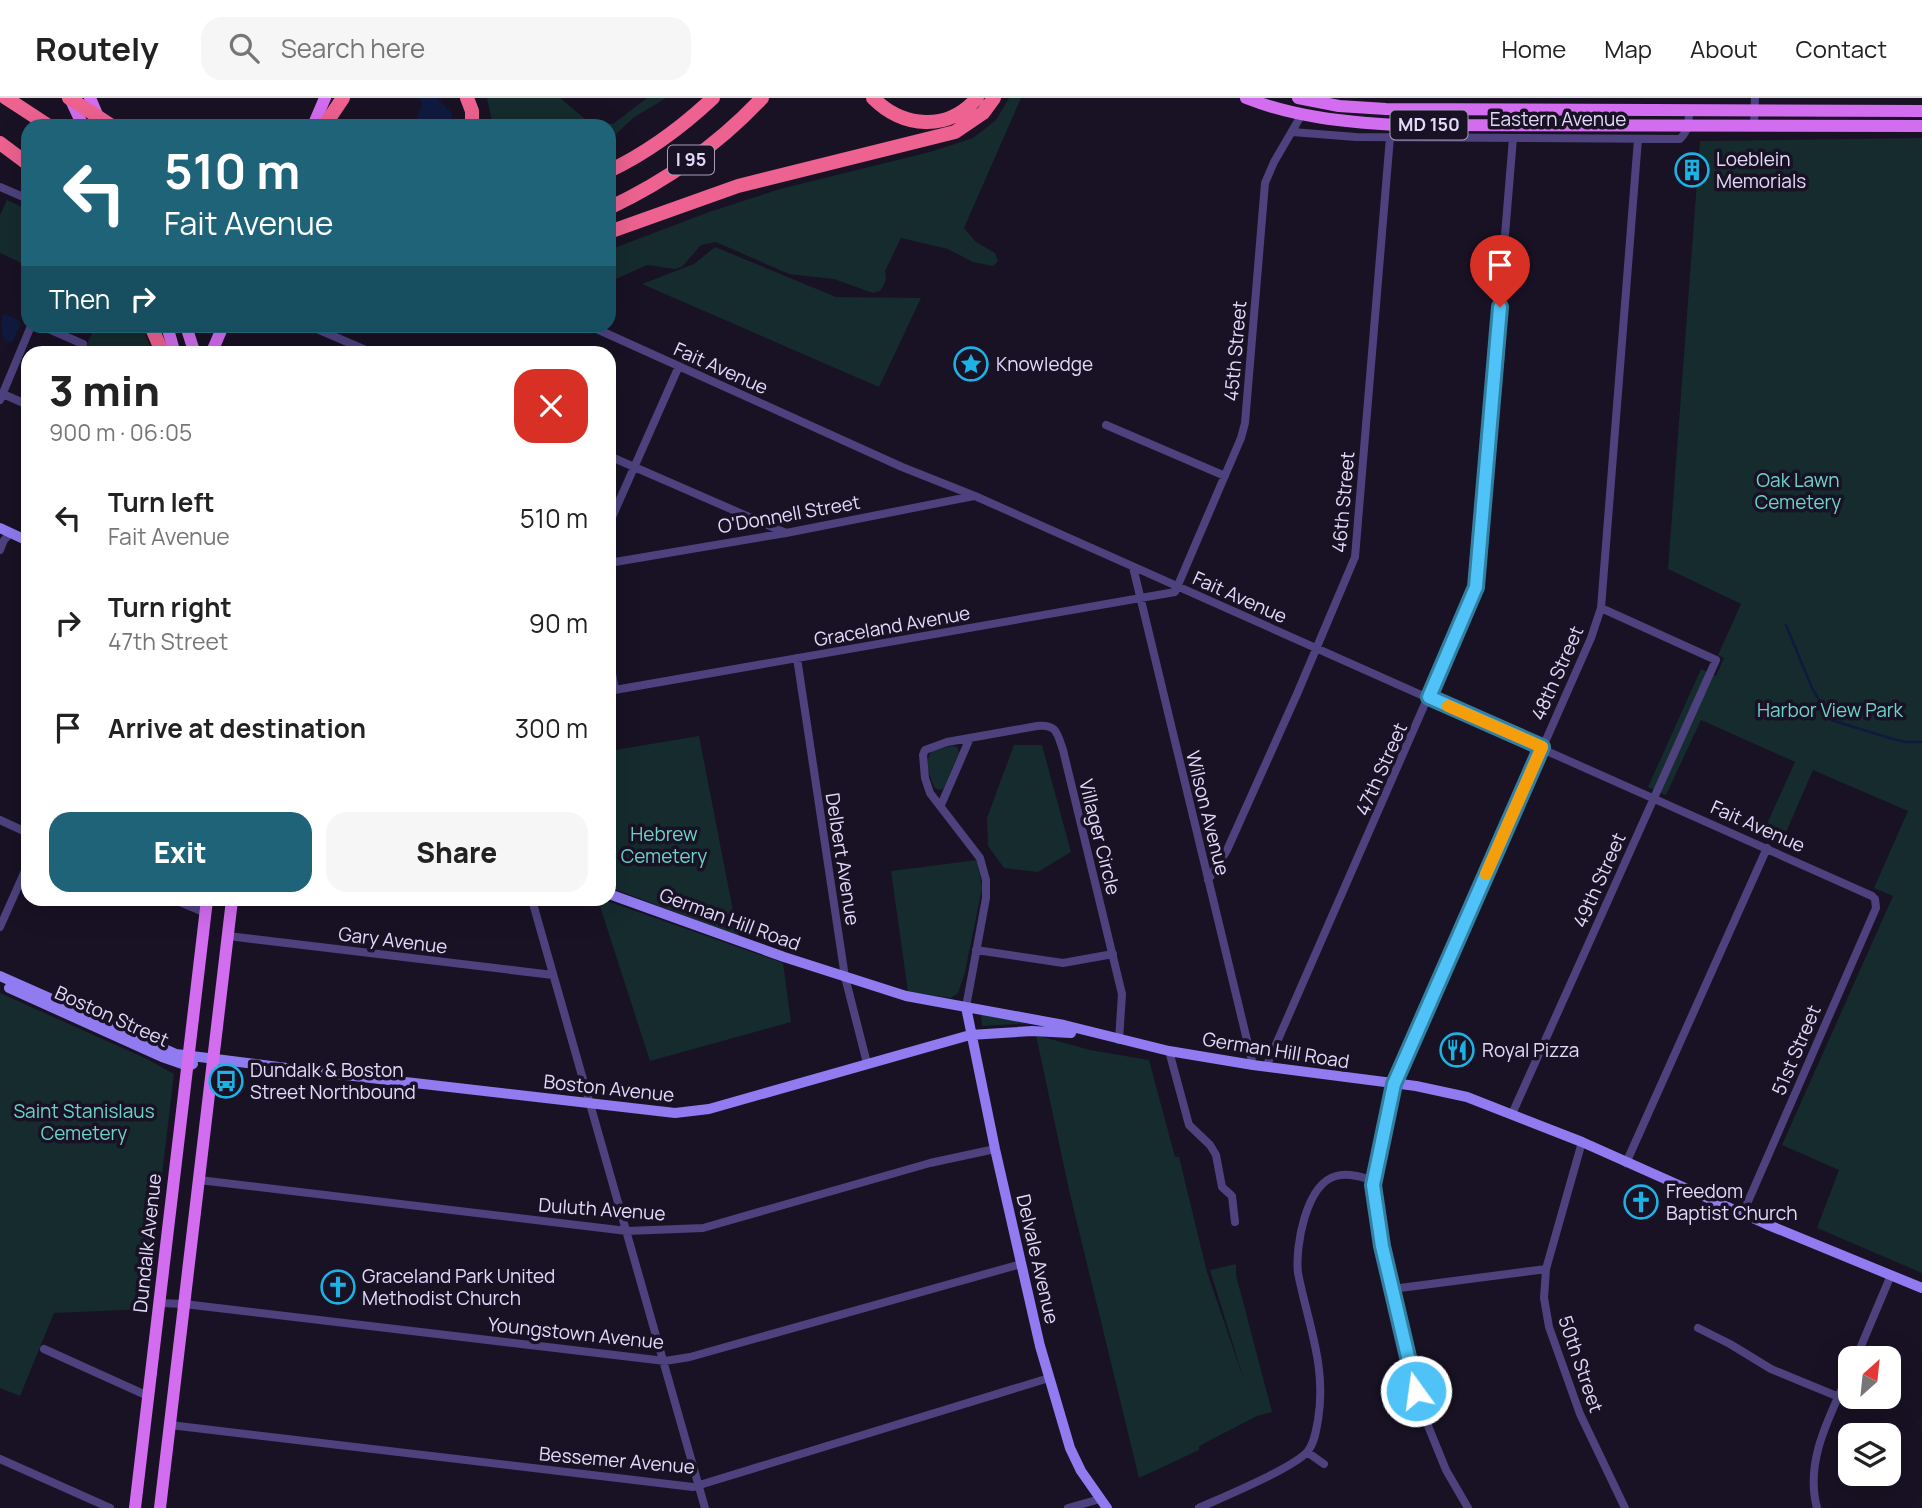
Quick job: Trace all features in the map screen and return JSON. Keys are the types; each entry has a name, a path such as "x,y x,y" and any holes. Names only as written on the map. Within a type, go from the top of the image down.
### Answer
{"highway":[{"path":"6,98 38,119"},
{"path":"69,98 101,119"},
{"path":"328,119 342,98"},
{"path":"467,98 472,119"},
{"name":"I 95","path":"616,204 659,182 692,159 762,98"},
{"path":"873,98 898,117 929,123 945,121 961,113 977,98"},
{"path":"616,230 738,186 955,132 983,113 994,98"},
{"name":"I 95","path":"616,167 641,153 709,101"},
{"path":"0,143 21,159"}],"main road":[{"path":"69,98 80,119"},
{"path":"90,98 99,119"},
{"path":"316,119 326,98"},
{"name":"Eastern Avenue","path":"1247,98 1270,107 1333,120 1396,125 1922,126"},
{"name":"Eastern Avenue","path":"1266,98 1286,104 1296,98 1339,106 1386,109 1639,103 1689,109 1754,104 1922,111"},
{"path":"1638,125 1639,103"},
{"path":"1302,114 1310,108 1360,113 1386,109"},
{"name":"Dundalk Avenue","path":"135,1508 206,906"},
{"path":"160,1508 231,906"}],"street":[{"path":"1754,104 1754,125"},
{"path":"1688,125 1689,109"},
{"name":"45th Street","path":"1177,587 1237,450 1245,423 1265,183 1302,114"},
{"name":"Eastern Avenue","path":"1292,132 1356,137 1680,139 1686,133 1688,125"},
{"name":"46th Street","path":"1208,880 1227,850 1356,557 1390,137"},
{"name":"47th Street","path":"1266,1067 1472,599 1479,570 1513,138"},
{"name":"48th Street","path":"1467,1508 1446,1470 1422,1411 1392,1289 1376,1210 1374,1180 1394,1084 1591,638 1601,608 1638,139"},
{"path":"0,187 21,196"},
{"path":"59,333 83,344"},
{"path":"326,333 356,346"},
{"name":"Fait Avenue","path":"606,333 902,467 975,496 1653,796 1866,892 1875,899"},
{"path":"21,350 1,397 21,403"},
{"path":"616,508 679,366"},
{"path":"1106,425 1225,476"},
{"path":"616,459 786,533"},
{"name":"O'Donnell Street","path":"616,563 975,496"},
{"path":"0,550 5,531"},
{"name":"Wilson Avenue","path":"1133,567 1253,1065"},
{"name":"Graceland Avenue","path":"616,690 1175,592 1177,587"},
{"name":"49th Street","path":"1512,1114 1716,660 1601,608"},
{"name":"Delbert Avenue","path":"797,658 845,977 867,1063"},
{"name":"Villager Circle","path":"967,1007 986,898 983,869 973,847 928,787 923,763 925,750 933,745 1046,725 1056,729 1113,954 1122,994 1119,1040"},
{"path":"941,805 970,738"},
{"path":"0,820 21,830"},
{"path":"1626,1163 1767,848"},
{"path":"0,927 21,880"},
{"name":"German Hill Road","path":"616,896 906,996 1064,1026 1169,1051 1467,1097 1581,1142 1922,1288"},
{"name":"51st Street","path":"1743,1213 1876,908 1875,899"},
{"path":"189,906 205,913"},
{"path":"534,906 705,1508"},
{"name":"Gary Avenue","path":"228,936 553,975"},
{"path":"976,950 1063,963 1113,954"},
{"name":"Boston Street","path":"0,976 188,1061"},
{"name":"Boston Street","path":"0,984 162,1058 188,1061"},
{"name":"Delvale Avenue","path":"967,1007 970,1035 995,1149 1031,1311 1049,1378 1070,1448 1081,1471 1103,1504"},
{"name":"Boston Avenue","path":"188,1061 213,1059 661,1112 687,1112 709,1109 970,1035 1032,1031 1119,1040"},
{"path":"1169,1051 1189,1125 1210,1145 1216,1156 1222,1187 1232,1196 1235,1222"},
{"name":"50th Street","path":"1581,1142 1546,1269 1543,1289 1545,1310 1580,1414 1625,1508"},
{"name":"Duluth Avenue","path":"199,1180 627,1231 695,1230 918,1167 995,1149"},
{"path":"1199,1508 1289,1464 1307,1452 1312,1444 1321,1380 1318,1352 1298,1273 1297,1251 1311,1202 1322,1184 1337,1175 1353,1175 1374,1180"},
{"name":"Youngstown Avenue","path":"159,1303 665,1361 690,1357 1021,1264"},
{"path":"1392,1289 1546,1269"},
{"path":"1861,1346 1891,1276"},
{"path":"1698,1328 1771,1369 1838,1397"},
{"path":"44,1349 148,1396"},
{"name":"Bessemer Avenue","path":"170,1425 692,1487 1049,1378"},
{"path":"1817,1508 1813,1477 1816,1455 1838,1400"},
{"path":"1307,1452 1324,1464"},
{"path":"0,1459 110,1508"},
{"path":"1068,1508 1103,1504"}],"green space":[{"path":"487,98 560,98 585,119 492,119"},
{"path":"647,98 666,98 633,118 616,134 616,122"},
{"path":"1009,98 1021,98 964,228 976,242 995,253 998,261 993,266 973,262 948,249 901,238 885,271 884,285 880,291 873,293 834,279 789,274 716,242 701,245 682,267 675,269 647,265 616,279 616,247 709,212 780,189 930,152 973,138 996,120"},
{"name":"Oak Lawn Cemetery","path":"1922,138 1922,1273 1817,1228 1839,1170 1782,1145 1893,896 1874,888 1908,811 1813,770 1780,846 1761,837 1795,762 1701,720 1666,795 1648,787 1701,669 1716,676 1724,658 1718,655 1741,604 1668,569 1700,141"},
{"path":"7,200 21,207 21,263 0,253 0,215"},
{"path":"715,247 836,297 921,298 879,387 642,284 694,264"},
{"path":"92,333 145,333 150,346 86,346"},
{"name":"Hebrew Cemetery","path":"699,736 738,936 616,890 616,750"},
{"path":"1014,745 1042,745 1071,852 1038,872 1004,868 988,846 987,818"},
{"path":"957,747 959,752 944,788 939,790 934,787 928,769 929,755 932,751"},
{"path":"977,860 982,888 965,972 958,993 951,998 908,992 891,871"},
{"name":"Hebrew Cemetery","path":"616,904 783,963 791,1022 650,1061 600,906"},
{"name":"Saint Stanislaus Cemetery","path":"0,993 147,1059 174,1074 146,1309 54,1313 20,1396 0,1388"},
{"path":"981,1014 1033,1023 982,1026"},
{"path":"1036,1035 1090,1050 1149,1060 1175,1157 1179,1157 1207,1272 1244,1380 1210,1270 1236,1264 1236,1275 1272,1412 1257,1416 1199,1446 1199,1450 1139,1478 1069,1190"}],"water":[{"path":"420,98 437,98 452,113 452,119 417,119 422,104"},
{"path":"3,314 21,323 12,343 4,338"}],"waterway":[{"path":"1786,625 1812,688 1831,720 1893,739 1922,742"}],"slow traffic":[{"path":"1448,706 1542,747 1486,874"}],"place":[{"name":"Loeblein Memorials","path":"1692,170"},
{"name":"Knowledge","path":"971,364"},
{"name":"Royal Pizza","path":"1457,1050"},
{"name":"Dundalk & Boston Street Northbound","path":"226,1081"},
{"name":"Freedom Baptist Church","path":"1641,1202"},
{"name":"Graceland Park United Methodist Church","path":"338,1287"}],"route":[{"path":"1416,1391 1382,1246 1373,1185 1394,1084 1542,747 1429,697 1476,587 1500,307"}],"park label":[{"name":"Harbor View Park","path":"1830,710"}]}
